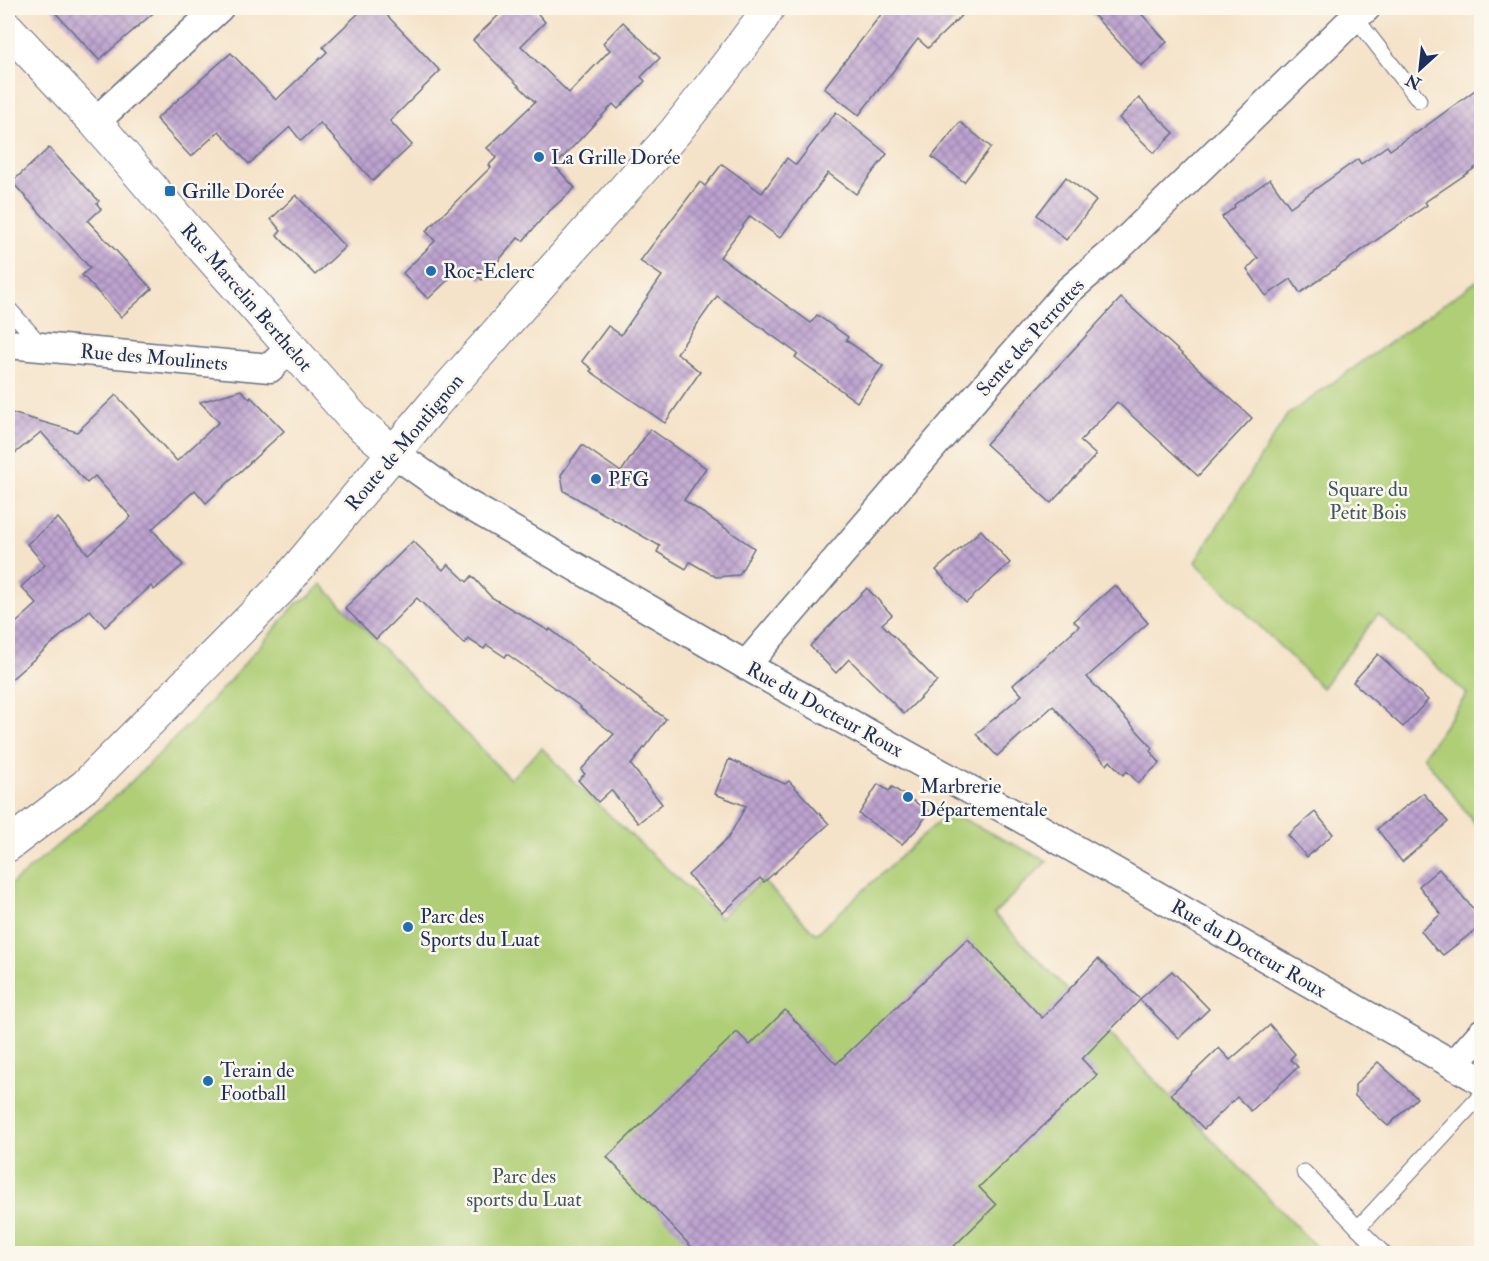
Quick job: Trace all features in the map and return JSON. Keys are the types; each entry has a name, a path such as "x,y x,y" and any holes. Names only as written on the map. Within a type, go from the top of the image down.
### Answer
{"main road":[{"name":"Route de Montlignon","path":"8,845 85,786 281,588 440,398 675,132 729,64 768,8"},
{"name":"Rue Marcelin Berthelot","path":"8,29 95,122 354,419 394,453"}],"street":[{"path":"95,122 219,8"},
{"name":"Sente des Perrottes","path":"746,665 1068,291 1118,248 1360,12"},
{"name":"Rue des Moulinets","path":"8,344 270,368 291,347"},
{"name":"Rue du Docteur Roux","path":"394,453 460,500 746,665 1482,1081"},
{"path":"1454,1065 1482,1033"}],"lane":[{"path":"1360,12 1419,100"},
{"path":"8,308 43,347"},
{"path":"1358,1228 1482,1094"},
{"path":"1304,1172 1384,1254"}],"green space":[{"name":"Square du Petit Bois","path":"1481,278 1481,831 1423,756 1467,694 1378,614 1322,688 1195,562 1287,415"},
{"name":"Parc des Sports du Luat","path":"321,584 510,779 542,748 575,783 720,918 762,880 816,934 949,812 1047,861 994,914 1322,1253 8,1253 8,887 123,790 198,715 297,603 310,596"}],"building":[{"path":"51,8 159,8 99,60"},
{"path":"364,8 380,8 440,71 390,121 412,145 373,181 320,123 301,141 290,127 249,164 219,131 191,157 156,119 231,53 276,100 327,52 323,47"},
{"path":"506,8 533,8 545,22 521,46 569,93 610,50 603,43 623,22 660,58 641,77 645,81 618,109 613,104 555,166 575,188 545,215 523,241 518,238 482,280 464,265 428,299 403,273 435,241 426,231 491,167 489,165 497,157 487,148 535,102 473,40"},
{"path":"886,8 969,8 928,48 918,39 859,115 824,88"},
{"path":"1087,8 1136,8 1167,42 1141,66"},
{"path":"1482,85 1482,163 1425,202 1427,205 1300,293 1291,279 1266,296 1247,269 1258,258 1233,233 1222,217 1235,207 1234,205 1270,179 1290,207 1358,159 1361,164 1387,146 1390,150"},
{"path":"1139,98 1174,133 1154,153 1119,118"},
{"path":"836,112 887,154 856,194 828,173 780,238 750,216 720,257 811,323 817,315 848,337 846,340 883,366 857,402 795,357 798,354 717,296 677,353 700,372 665,423 590,371 592,369 582,361 608,326 621,335 662,276 640,261 700,182 705,186 722,164 762,193 787,158 796,165"},
{"path":"960,122 991,147 964,182 932,157"},
{"path":"49,148 99,201 97,204 101,209 88,221 152,289 121,317 82,275 90,268 12,182"},
{"path":"1066,177 1096,201 1066,240 1037,215"},
{"path":"296,195 345,247 315,275 277,235 281,231 271,219"},
{"path":"1121,298 1252,418 1198,476 1117,402 1080,441 1096,455 1051,503 986,444"},
{"path":"241,390 250,399 251,397 284,431 206,503 195,490 152,529 183,565 154,590 151,586 105,627 90,610 8,682 8,630 37,604 21,587 45,565 27,544 58,518 88,554 131,517 95,476 87,483 41,432 8,459 8,412 77,432 116,395 177,461 219,422 200,402"},
{"path":"650,429 706,468 684,500 754,548 739,575 716,577 690,562 686,569 657,552 660,546 564,491 561,475 582,445 621,472"},
{"path":"981,530 1010,563 966,603 936,570"},
{"path":"413,541 443,570 448,564 467,582 472,576 491,597 549,631 550,629 587,660 666,719 631,765 662,804 638,823 611,790 598,802 578,780 585,774 581,770 614,734 581,707 507,654 505,657 487,645 484,649 468,639 464,644 417,598 376,639 345,608"},
{"path":"1115,585 1148,623 1087,677 1153,748 1150,751 1160,763 1138,783 1127,771 1123,775 1110,761 1107,765 1053,706 997,756 976,734 1022,695 1013,685 1079,626 1074,621"},
{"path":"867,588 892,615 882,624 937,681 904,714 849,659 836,673 810,646"},
{"path":"1378,654 1428,700 1403,727 1353,682"},
{"path":"729,759 785,784 789,781 829,824 764,882 760,878 723,913 688,875 728,838 746,806 715,794"},
{"path":"878,784 889,791 892,787 929,811 919,827 902,844 859,814"},
{"path":"1423,793 1448,822 1402,862 1377,829"},
{"path":"1315,812 1333,834 1307,857 1288,835"},
{"path":"1439,869 1482,919 1482,925 1443,955 1421,931 1441,914 1419,886"},
{"path":"968,939 1042,1018 1098,959 1140,999 1172,971 1209,1009 1179,1038 1140,1000 1082,1059 1097,1075 979,1187 996,1205 946,1254 698,1254 607,1157 737,1032 750,1045 785,1010 836,1064"},
{"path":"1270,1025 1295,1054 1290,1059 1298,1067 1251,1111 1237,1097 1204,1129 1171,1094 1219,1048 1230,1060"},
{"path":"1378,1062 1417,1098 1388,1126 1355,1096 1355,1085"}],"place":[{"name":"La Grille Dorée","path":"539,157"},
{"name":"Grille Dorée","path":"170,191"},
{"name":"Roc-Eclerc","path":"431,271"},
{"name":"PFG","path":"596,479"},
{"name":"Marbrerie Départementale","path":"908,797"},
{"name":"Parc des Sports du Luat","path":"408,927"},
{"name":"Terain de Football","path":"208,1081"}],"park label":[{"name":"Parc des sports du Luat","path":"524,1188"}]}
